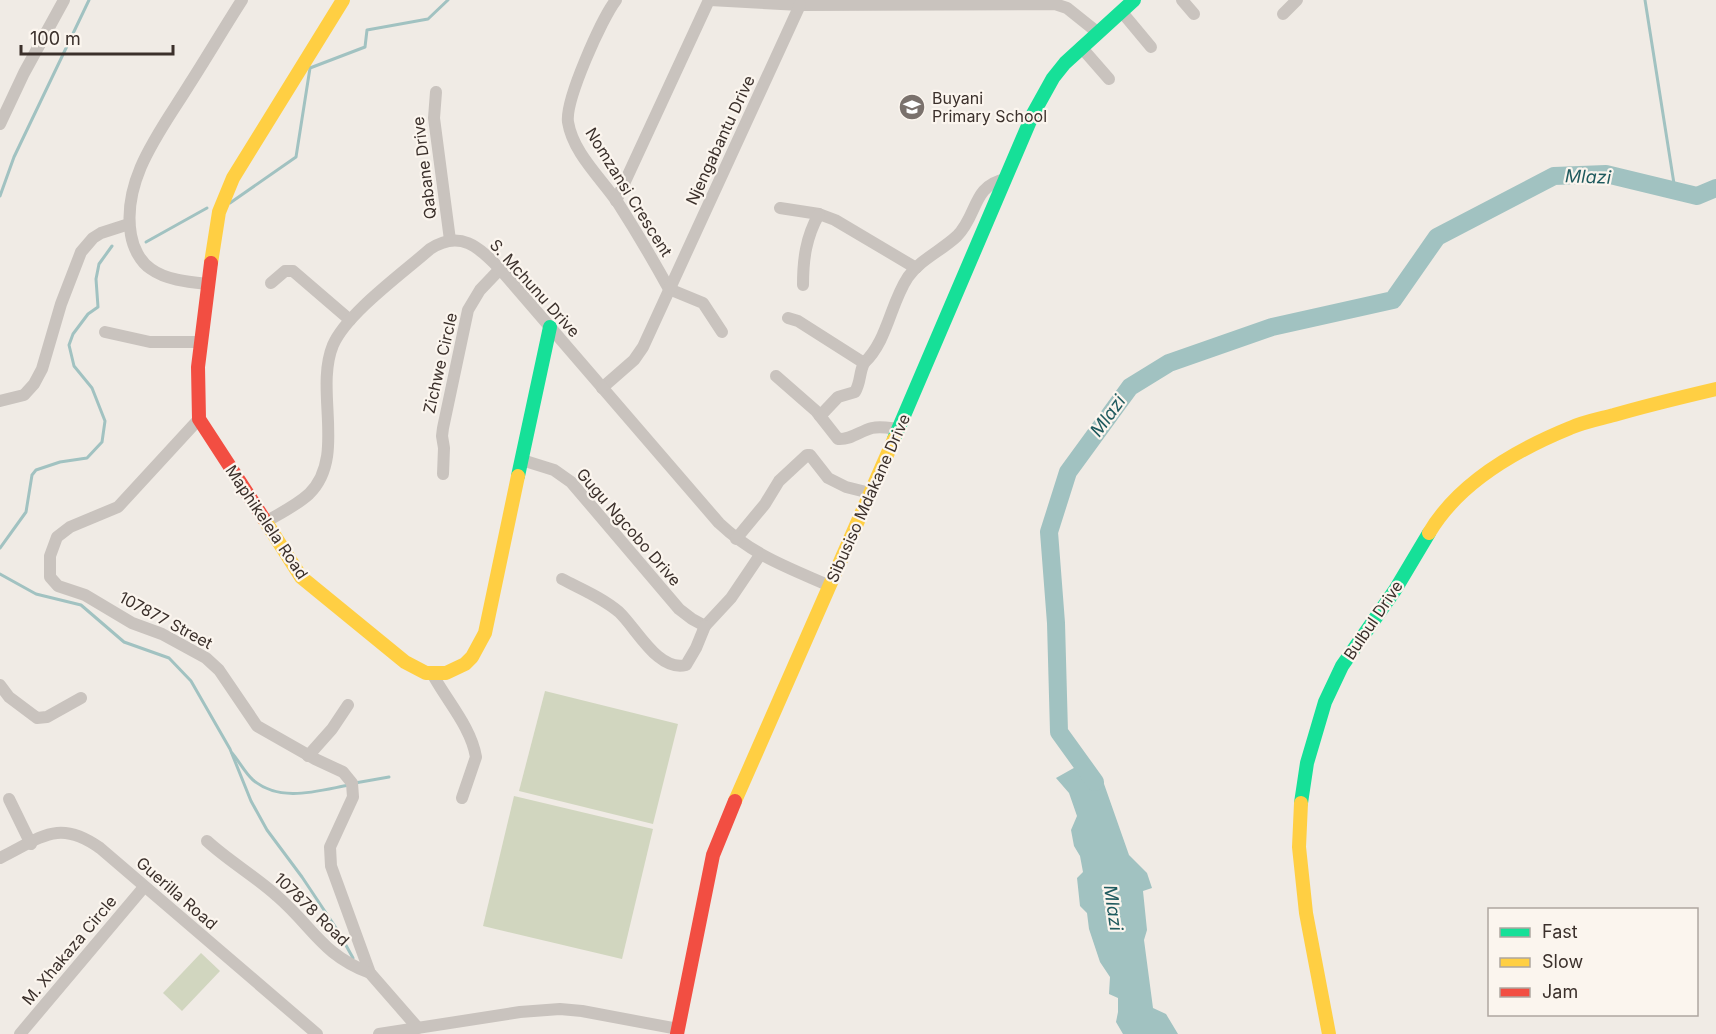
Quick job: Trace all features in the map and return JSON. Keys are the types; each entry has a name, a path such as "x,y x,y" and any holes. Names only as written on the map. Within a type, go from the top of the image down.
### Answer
{"street":[{"path":"0,124 64,0"},
{"path":"208,284 180,280 151,269 136,252 129,224 135,184 148,151 242,0"},
{"name":"Maphikelela Road","path":"343,0 227,189 219,212 200,342 197,390 199,419 302,577 405,662 433,675"},
{"name":"Nomzansi Crescent","path":"616,0 578,77 568,108 568,121 576,143 616,201 669,289"},
{"path":"616,201 710,0 800,4 1066,3 1097,32"},
{"name":"Sibusiso Mdakane Drive","path":"678,1031 713,855 738,790 830,586 1005,179 1044,94 1059,71 1081,47 1134,0"},
{"path":"1182,0 1194,14"},
{"path":"1283,14 1296,0"},
{"name":"Njengabantu Drive","path":"669,289 800,4"},
{"path":"1121,11 1151,47"},
{"path":"1081,47 1109,79"},
{"name":"Qabane Drive","path":"436,92 434,118 450,240"},
{"path":"820,416 838,397 855,392 861,380 860,371 877,345 895,300 916,268 957,236 989,184 1005,179"},
{"path":"780,208 819,214 852,228 916,268"},
{"path":"803,285 804,252 819,214"},
{"path":"0,401 24,395 42,369 76,262 87,243 101,233 129,224"},
{"path":"267,521 310,494 323,475 328,459 326,375 328,360 339,332 430,249 450,240"},
{"name":"S. Mchunu Drive","path":"450,240 463,241 483,251 719,523 736,539 760,555 830,586"},
{"name":"Zichwe Circle","path":"443,474 442,428 468,310 480,290 500,269"},
{"path":"271,283 285,271 293,271 350,320"},
{"path":"602,388 639,354 669,289 702,303 722,332"},
{"path":"788,318 798,321 864,363"},
{"path":"462,798 476,753 467,731 433,675 446,673 465,664 478,649 485,633 550,327"},
{"path":"105,332 150,342 200,342"},
{"path":"776,376 820,416 835,437 842,439 881,426 898,429"},
{"name":"Bulbul Drive","path":"1329,1034 1312,957 1299,847 1299,816 1307,763 1325,702 1342,666 1390,598 1434,524 1459,494 1473,482 1513,456 1571,427 1716,389"},
{"name":"107877 Street","path":"199,419 118,507 70,527 57,537 50,556 49,572 58,586 85,595 132,623 162,634 206,658 219,669 257,726 308,756 343,772 351,783 351,803 330,847 329,857 370,973 417,1028"},
{"path":"736,539 765,504 779,481 807,455 810,455 828,478 846,488 870,493"},
{"name":"Gugu Ngcobo Drive","path":"522,460 554,470 571,482 679,609 705,626"},
{"path":"562,579 592,594 618,611 667,664 680,667 686,665 705,626 741,584 760,555"},
{"path":"0,685 9,697 37,718 47,717 81,698"},
{"path":"308,756 332,729 348,705"},
{"path":"9,799 31,844"},
{"name":"Guerilla Road","path":"0,858 56,832 75,833 100,848 317,1034"},
{"name":"107878 Road","path":"207,841 281,899 330,952 352,966 370,973"},
{"name":"M. Xhakaza Circle","path":"20,1034 144,887"},
{"path":"379,1034 520,1012 560,1009 582,1011 678,1031"}],"green space":[{"path":"545,691 678,724 653,824 519,791"},
{"path":"514,796 653,829 622,959 483,926"},
{"path":"201,953 220,971 182,1011 163,993"}],"water":[{"path":"1088,760 1103,781 1129,855 1147,873 1152,888 1143,891 1147,930 1144,940 1153,1008 1166,1014 1178,1034 1123,1034 1116,1022 1118,998 1109,994 1110,977 1100,962 1089,929 1087,913 1080,906 1077,878 1083,872 1071,830 1077,816 1069,793 1056,778"}],"waterway":[{"path":"0,196 14,157 89,0"},
{"path":"230,203 296,157 310,68 365,47 367,30 428,19 448,0"},
{"path":"1645,0 1675,190"},
{"name":"Mlazi","path":"1095,782 1059,732 1056,623 1049,532 1068,472 1130,387 1169,363 1272,327 1393,300 1437,237 1554,176 1606,174 1697,196 1716,188"},
{"path":"146,242 207,208"},
{"path":"0,548 26,512 32,475 36,470 60,462 87,458 102,442 105,421 92,388 74,366 69,345 73,334 88,314 98,307 96,279 99,264 112,246"},
{"path":"0,574 36,594 81,605 124,642 169,658 191,681 230,749 251,801 267,830 302,877 353,958"},
{"path":"232,753 253,780 275,791 300,793 349,785"},
{"path":"355,783 389,777"}],"traffic: fast":[{"path":"894,439 1033,114 1053,78 1065,63 1134,0"},
{"path":"518,476 550,327"},
{"path":"1301,803 1307,763 1325,702 1342,666 1395,590 1429,533"}],"traffic: slow":[{"path":"211,263 219,212 233,178 343,0"},
{"path":"1429,533 1441,515 1473,483 1510,457 1529,447 1586,422 1716,389"},
{"path":"735,801 894,439"},
{"path":"264,519 301,577 405,662 426,673 446,673 465,664 472,657 485,633 518,476"},
{"path":"1301,803 1299,847 1306,913 1329,1034"}],"traffic: jam":[{"path":"211,263 198,367 199,419 264,519"},
{"path":"677,1034 713,855 735,801"}],"place":[{"name":"Buyani Primary School","path":"912,107"}]}
